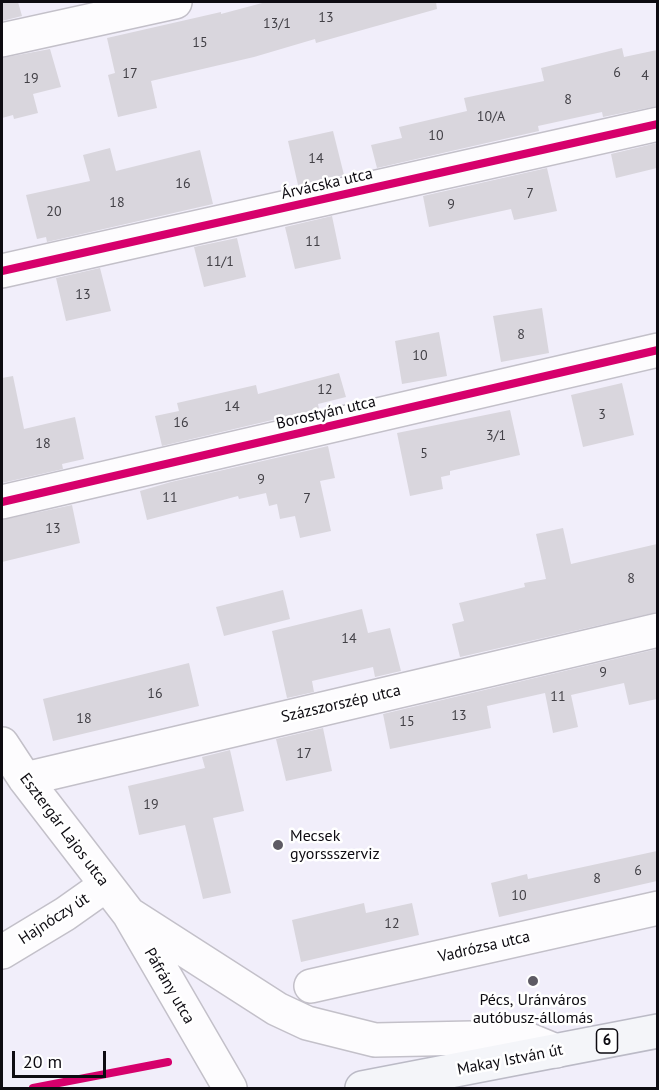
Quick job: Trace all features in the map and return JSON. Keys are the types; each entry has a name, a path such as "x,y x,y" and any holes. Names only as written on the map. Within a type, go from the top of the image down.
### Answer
{"main road":[{"name":"Makay István út","path":"362,1089 657,1032"}],"street":[{"path":"2,40 175,2"},
{"name":"Árvácska utca","path":"2,271 657,124"},
{"name":"Borostyán utca","path":"2,502 657,350"},
{"name":"Százszorszép utca","path":"25,779 657,630"},
{"name":"Esztergár Lajos utca","path":"2,744 25,779 129,914"},
{"name":"Hajnóczy út","path":"2,952 65,914 106,885"},
{"name":"Vadrózsa utca","path":"311,986 657,908"},
{"path":"129,914 277,1009 307,1023 375,1040 522,1037 556,1051"},
{"name":"Páfrány utca","path":"129,914 230,1089"}],"building":[{"path":"2,2 18,2 22,16 2,21"},
{"path":"266,2 436,2 437,9 316,43 315,39 254,57 151,81 157,108 118,117 108,75 115,73 107,38"},
{"path":"622,48 624,57 657,50 657,106 603,117 602,112 538,126 539,131 377,168 371,145 402,138 399,127 467,111 464,98 544,81 541,68"},
{"path":"50,49 61,87 33,94 38,113 14,119 13,115 2,118 2,58"},
{"path":"333,131 344,175 298,185 288,141"},
{"path":"657,143 657,168 616,178 611,154"},
{"path":"110,148 116,171 200,150 213,204 47,242 46,237 37,239 26,195 90,181 83,155"},
{"path":"547,168 557,211 514,220 511,209 429,227 423,196"},
{"path":"332,216 341,259 295,269 285,227"},
{"path":"237,238 246,277 204,287 194,247"},
{"path":"100,268 111,311 66,321 56,278"},
{"path":"542,308 549,353 501,362 493,316"},
{"path":"439,332 447,376 402,384 395,341"},
{"path":"339,373 346,397 318,404 319,409 162,446 155,416 179,411 177,403 256,385 258,394"},
{"path":"13,376 24,429 75,417 84,459 62,464 63,469 2,483 2,378"},
{"path":"622,383 634,435 583,447 571,395"},
{"path":"510,410 520,455 450,471 450,475 441,477 443,489 410,496 397,433"},
{"path":"328,446 335,478 320,481 331,531 300,538 295,516 280,519 277,504 269,506 266,493 239,499 238,496 147,520 140,491"},
{"path":"72,505 80,543 2,562 2,520"},
{"path":"563,528 571,564 657,544 657,612 460,657 452,624 464,621 459,603 525,587 524,583 546,579 536,534"},
{"path":"283,590 290,619 224,636 216,607"},
{"path":"362,609 368,633 390,628 401,671 375,677 373,667 312,681 314,692 287,698 272,631"},
{"path":"657,649 657,699 629,705 624,683 571,695 578,727 553,733 545,693 487,706 491,728 390,749 383,714"},
{"path":"189,663 199,706 53,741 43,699"},
{"path":"323,728 332,771 286,781 276,739"},
{"path":"230,750 244,811 213,818 231,893 203,899 185,825 139,835 128,786 205,768 202,757"},
{"path":"657,851 657,881 499,917 491,883 527,874 528,879"},
{"path":"364,903 366,913 412,903 419,935 301,962 292,920"}],"cycle path":[{"path":"2,271 658,124"},
{"path":"2,502 658,350"},
{"path":"33,1088 168,1062"}],"place":[{"name":"Mecsek gyorssszerviz","path":"278,845"},
{"name":"Pécs, Uránváros autóbusz-állomás","path":"533,981"}]}
